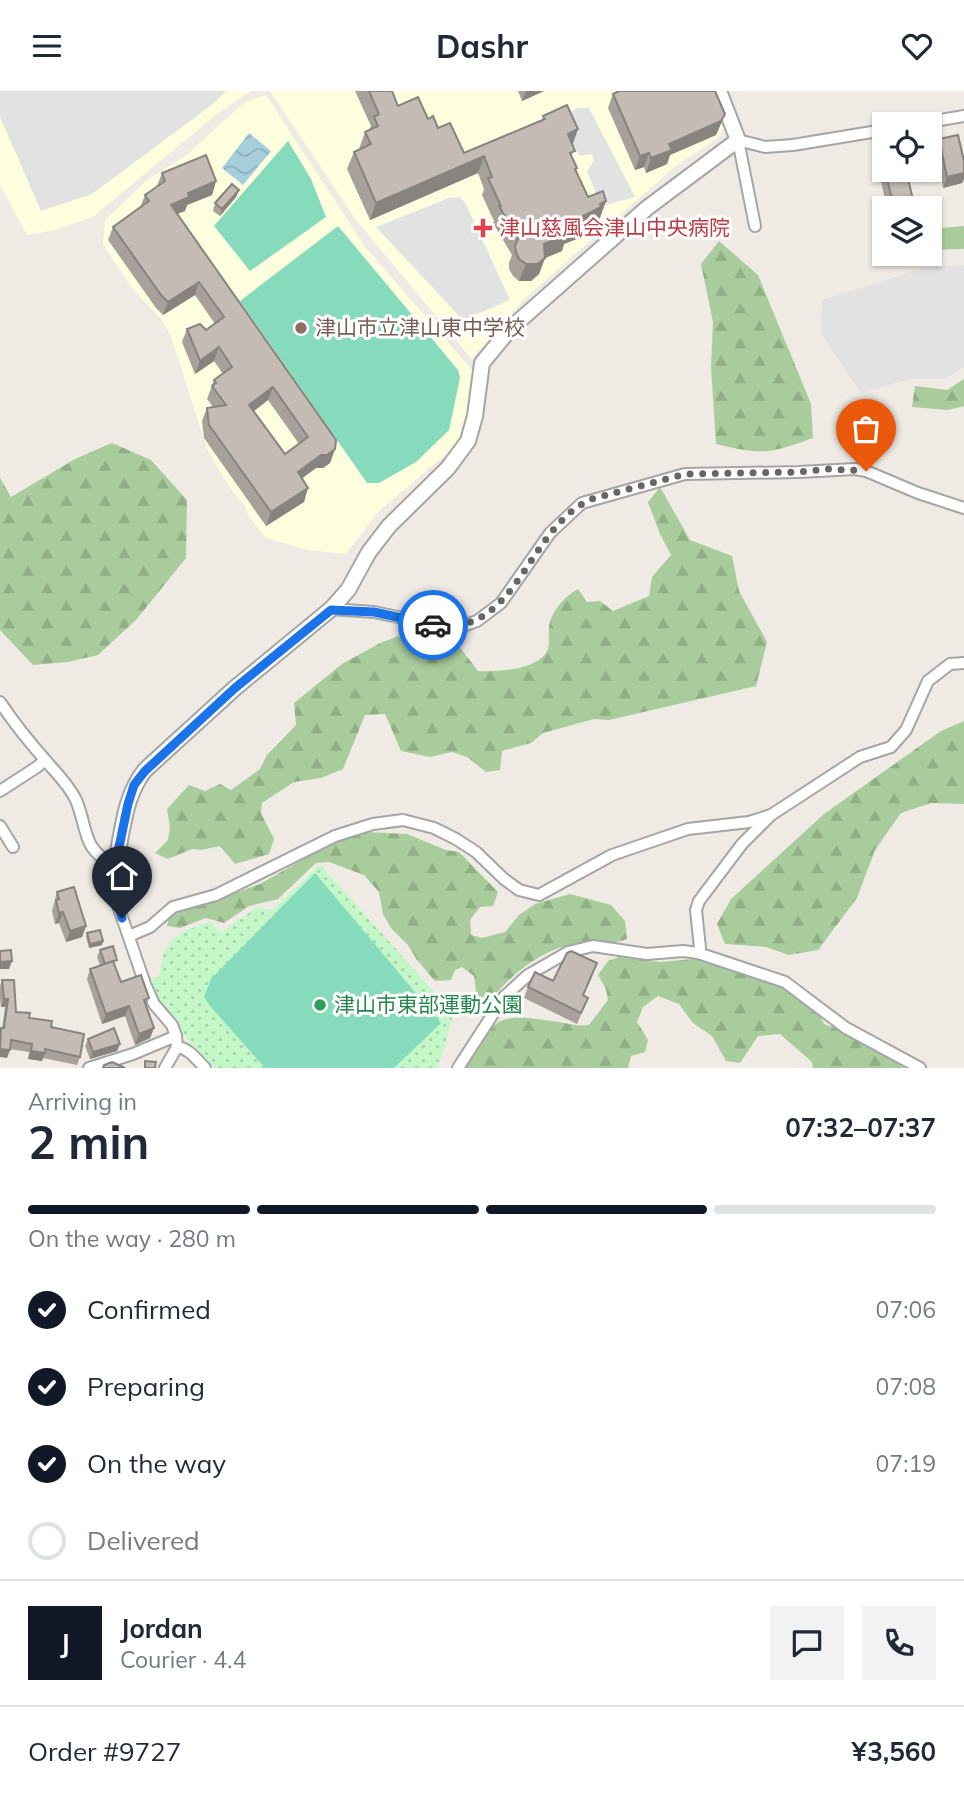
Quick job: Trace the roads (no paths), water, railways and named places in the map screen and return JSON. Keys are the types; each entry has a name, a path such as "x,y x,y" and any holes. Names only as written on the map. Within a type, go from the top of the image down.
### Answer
{"street":[{"path":"719,91 738,140 755,226"},
{"path":"942,120 964,116"},
{"path":"738,140 775,147 872,132"},
{"path":"205,1068 176,1042 172,1025 154,1004 116,899 115,866 134,785 145,771 235,688 331,610 348,590 369,552 388,526 448,468 468,441 475,416 482,363 511,328 647,208 738,140"},
{"path":"331,610 374,612 440,627 466,625 477,621 501,603 550,533 582,503 666,477 685,474 855,469 964,507"},
{"path":"698,953 700,948 696,910 699,901 742,844 771,815 860,757 891,747 906,730 928,681 950,664 964,663"},
{"path":"1,705 75,798 87,840 93,851 101,859 115,866"},
{"path":"0,791 45,760"},
{"path":"129,936 150,927 173,907 216,895 335,836 373,824 413,821 434,828 476,852 519,890 539,895 612,855 688,829 749,822 771,815"},
{"path":"0,826 13,847"},
{"path":"458,1068 504,997 527,975 568,952 593,946 647,954 682,951 698,953 793,986 846,1028 920,1068"},
{"path":"89,1068 176,1042"},
{"path":"165,1068 176,1042"}],"water":[{"path":"249,133 271,151 243,185 222,168"}],"place":[{"name":"津山慈風会津山中央病院","path":"483,228"},
{"name":"津山市立津山東中学校","path":"301,328"},
{"name":"津山市東部運動公園","path":"320,1005"}]}
